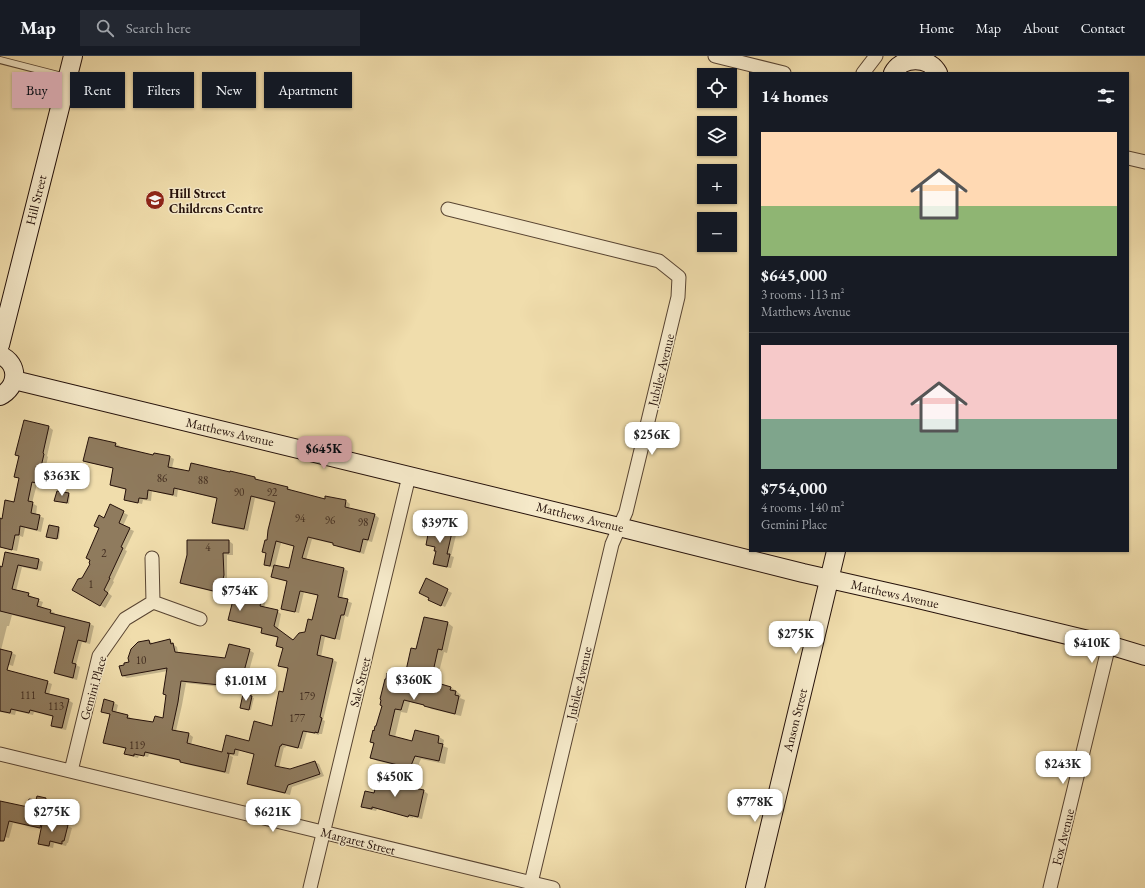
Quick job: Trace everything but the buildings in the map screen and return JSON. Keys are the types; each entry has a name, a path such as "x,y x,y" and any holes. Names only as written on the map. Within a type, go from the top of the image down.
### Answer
{"street":[{"name":"Hill Street","path":"0,345 73,56"},
{"path":"715,56 780,72"},
{"path":"864,72 876,56"},
{"path":"892,69 904,59 917,56 930,61 938,72"},
{"path":"1129,158 1145,162"},
{"name":"Jubilee Avenue","path":"448,209 659,261 679,277 678,297 628,504 612,544 531,883"},
{"path":"0,355 9,361 13,367 14,374 14,380 11,387 7,392 0,396"},
{"name":"Matthews Avenue","path":"14,380 619,526 829,579 926,600 1109,645 1145,656"},
{"name":"Sale Street","path":"310,888 409,476"},
{"name":"Anson Street","path":"755,888 836,552"},
{"path":"152,558 153,602 200,619"},
{"name":"Gemini Place","path":"71,771 100,656 125,619 153,602"},
{"name":"Fox Avenue","path":"1050,888 1109,645"},
{"name":"Margaret Street","path":"0,754 553,888"}],"lane":[{"path":"0,60 67,77"}],"place":[{"name":"Hill Street Childrens Centre","path":"155,200"}]}
